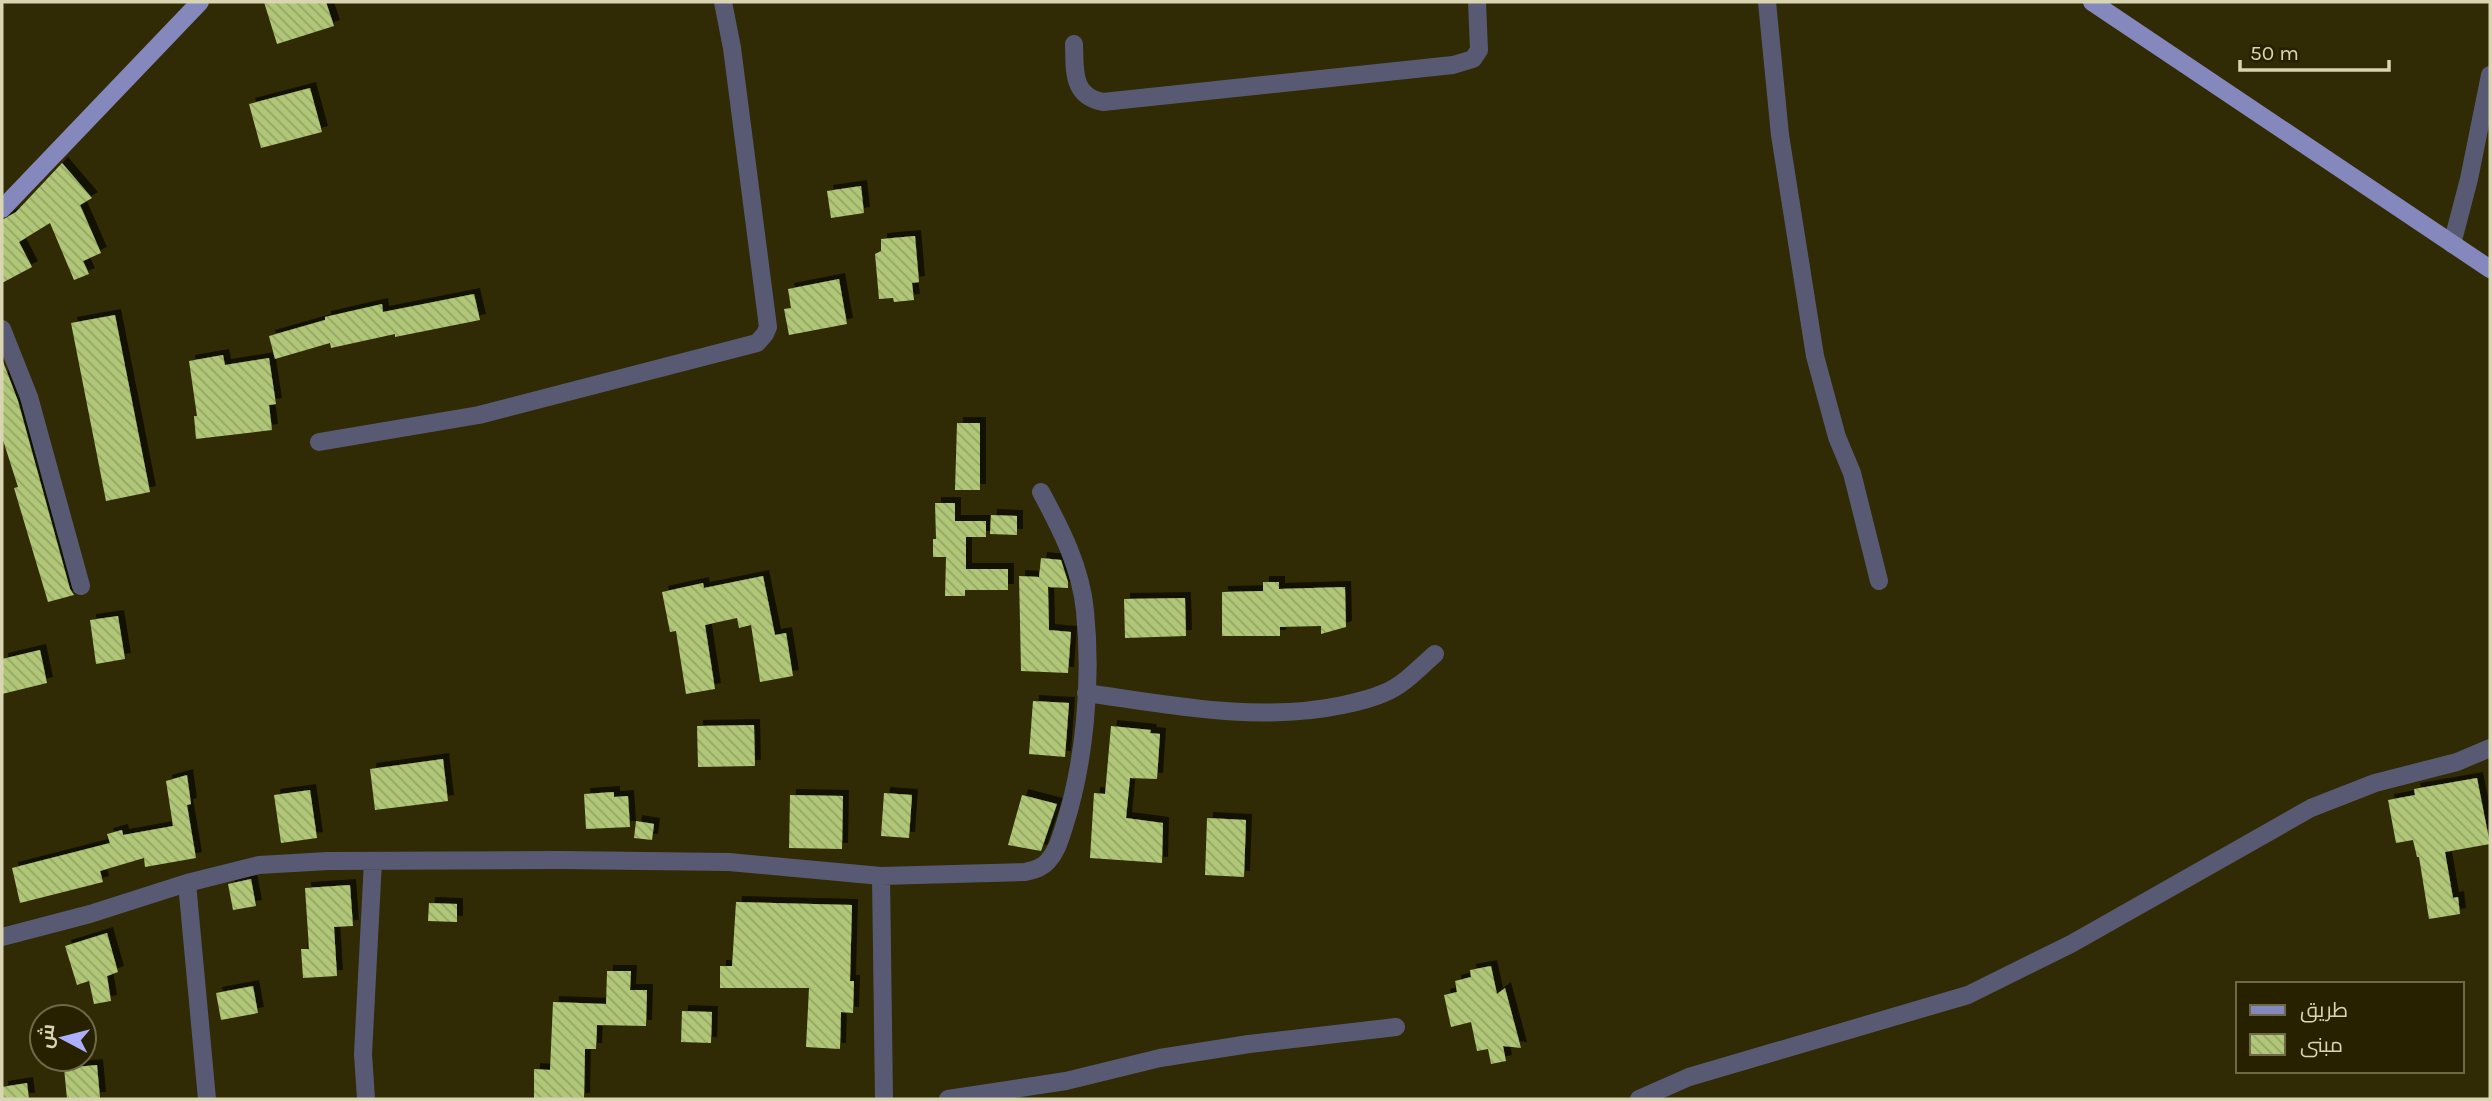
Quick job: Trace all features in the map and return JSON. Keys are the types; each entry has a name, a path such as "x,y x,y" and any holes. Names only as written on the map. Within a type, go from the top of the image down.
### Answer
{"main road":[{"path":"4,202 200,2"},
{"path":"2092,2 2490,269"}],"street":[{"path":"319,442 479,415 757,343 768,327 732,48 723,2"},
{"path":"1074,44 1078,82 1082,92 1091,100 1102,102 1249,87 1452,65 1473,60 1479,50 1477,2"},
{"path":"1767,2 1780,135 1815,356 1837,437 1852,474 1879,581"},
{"path":"2452,244 2469,179 2490,75"},
{"path":"2,329 29,397 81,586"},
{"path":"2,937 90,914 187,883 260,865 373,861 729,862 881,876 1025,872 1038,869 1048,861 1057,847 1075,792 1086,693 1085,609 1068,542 1041,492"},
{"path":"1086,693 1205,709 1289,713 1322,709 1384,694 1401,685 1435,654"},
{"path":"1639,1099 1689,1077 1968,995 2071,944 2311,808 2375,783 2458,762 2490,748"},
{"path":"366,1099 363,1054 373,861"},
{"path":"881,876 884,1099"},
{"path":"187,883 207,1099"},
{"path":"948,1099 1066,1081 1173,1056 1396,1027"}],"building":[{"path":"264,2 326,2 334,26 277,44"},
{"path":"310,88 322,132 261,148 249,104"},
{"path":"62,163 92,198 80,205 101,253 83,261 89,274 74,280 50,223 19,242 32,267 2,283 2,220 16,212"},
{"path":"861,186 864,213 831,218 827,191"},
{"path":"915,236 919,282 912,283 914,300 894,302 893,298 879,299 875,254 881,251 881,239"},
{"path":"839,279 847,324 789,335 784,309 791,308 788,289"},
{"path":"474,294 480,320 331,348 330,343 275,359 269,336 325,320 325,317 382,304 383,312"},
{"path":"115,315 150,492 106,501 71,323"},
{"path":"223,355 225,365 269,358 276,404 269,405 272,430 196,439 194,416 197,416 189,361"},
{"path":"2,359 18,401 70,589 74,595 48,602 14,488 18,487 2,437"},
{"path":"957,423 980,423 980,490 955,490"},
{"path":"935,503 955,503 955,521 986,521 986,537 966,537 966,569 1008,569 1008,590 965,590 965,596 945,596 946,557 933,557 933,539 936,539"},
{"path":"991,515 1017,516 1017,535 990,534"},
{"path":"1041,558 1061,560 1068,582 1068,588 1048,587 1049,630 1071,632 1068,673 1021,671 1019,576 1039,577"},
{"path":"763,576 775,635 786,633 793,676 760,682 751,625 739,628 737,618 705,625 715,689 686,694 676,631 670,632 662,592 703,583 704,588"},
{"path":"1263,582 1279,582 1279,589 1345,587 1346,627 1321,634 1321,626 1280,627 1280,636 1222,636 1222,592 1263,591"},
{"path":"1185,598 1186,636 1125,638 1124,599"},
{"path":"118,616 125,659 96,664 90,620"},
{"path":"40,650 47,683 2,694 2,659"},
{"path":"1033,701 1069,703 1065,757 1029,754"},
{"path":"754,725 755,766 698,767 697,726"},
{"path":"1111,726 1151,730 1150,733 1160,734 1157,779 1130,778 1126,818 1163,823 1162,863 1090,858 1094,793 1105,794"},
{"path":"443,759 448,801 375,810 370,769"},
{"path":"187,775 191,804 187,805 196,858 145,867 144,858 100,871 103,882 20,903 12,868 110,843 107,834 122,830 123,835 173,826 166,781"},
{"path":"2477,778 2490,844 2445,852 2453,898 2458,897 2460,914 2429,919 2419,857 2413,840 2396,843 2388,800 2415,795 2414,789"},
{"path":"310,790 317,838 281,843 274,795"},
{"path":"614,792 614,797 628,796 630,827 586,829 584,794"},
{"path":"884,793 912,795 909,838 881,836"},
{"path":"790,795 843,796 842,849 789,848"},
{"path":"1022,795 1057,804 1041,851 1008,845"},
{"path":"1207,818 1246,820 1244,877 1205,875"},
{"path":"636,821 654,824 652,840 634,838"},
{"path":"251,879 256,906 233,910 228,884"},
{"path":"350,885 353,926 334,927 337,976 303,978 301,949 309,949 305,888"},
{"path":"736,902 852,905 850,981 854,981 853,1013 841,1012 840,1049 806,1047 809,988 720,988 720,966 732,966"},
{"path":"429,903 457,904 457,922 428,921"},
{"path":"107,933 118,972 107,976 111,1001 94,1003 89,981 77,985 65,946"},
{"path":"1491,966 1497,994 1505,988 1521,1048 1503,1046 1506,1061 1491,1064 1488,1049 1477,1051 1471,1022 1451,1027 1444,995 1457,992 1455,981 1471,977 1470,970"},
{"path":"607,971 631,971 630,990 647,990 646,1026 597,1025 596,1049 585,1049 584,1099 534,1099 534,1069 550,1070 553,1002 606,1004"},
{"path":"253,986 258,1013 221,1020 216,993"},
{"path":"682,1011 712,1012 711,1043 681,1042"},
{"path":"64,1073 98,1073 100,1098 67,1099"},
{"path":"27,1083 29,1099 2,1099 2,1087"}]}
